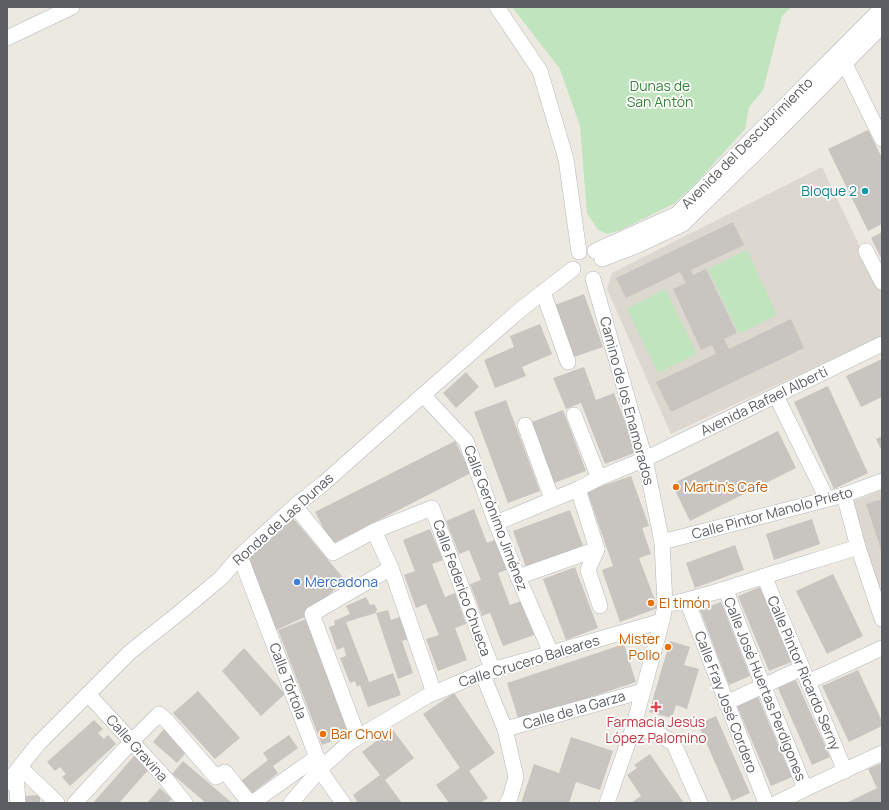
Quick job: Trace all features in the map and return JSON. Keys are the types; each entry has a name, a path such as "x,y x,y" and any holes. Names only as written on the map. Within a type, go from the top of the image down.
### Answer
{"street":[{"path":"7,38 72,7"},
{"path":"497,7 540,71 566,159 579,252"},
{"name":"Avenida del Descubrimiento","path":"598,255 677,214 882,8"},
{"name":"Avenida del Descubrimiento","path":"598,255 636,246 682,224 779,130 882,26"},
{"path":"844,64 876,112 882,140"},
{"path":"587,250 598,255 602,269 597,277 588,280 578,277 573,269 573,260 579,252 587,250"},
{"path":"866,251 882,282"},
{"name":"Ronda de Las Dunas","path":"14,774 38,744 130,652 179,614 221,578 240,556 295,506 324,483 423,395 543,292 573,269"},
{"name":"Camino de los Enamorados","path":"593,279 645,459 662,542 665,605 633,728 608,803"},
{"path":"543,292 568,362"},
{"name":"Avenida Rafael Alberti","path":"496,522 578,489 599,478 645,459 882,344"},
{"name":"Calle Gerónimo Jiménez","path":"423,395 466,441 518,577 551,653"},
{"path":"776,396 827,499"},
{"path":"574,415 599,478"},
{"path":"525,425 552,499"},
{"name":"Calle Pintor Manolo Prieto","path":"662,542 844,495 882,480"},
{"path":"578,489 598,549 588,570 600,606"},
{"path":"844,495 858,547 882,619"},
{"name":"Calle Federico Chueca","path":"295,506 333,553 374,531 432,508 488,672"},
{"path":"374,531 390,568 434,693"},
{"path":"665,605 687,601 726,590 764,576 858,547"},
{"path":"518,577 598,549"},
{"name":"Calle Tórtola","path":"240,556 324,776 343,803"},
{"path":"358,737 312,614 390,568"},
{"name":"Calle Pintor Ricardo Serny","path":"764,576 845,770"},
{"name":"Calle José Huertas Perdigones","path":"726,590 746,645 805,789"},
{"name":"Calle Fray José Cordero","path":"687,601 766,803"},
{"name":"Calle Crucero Baleares","path":"291,803 319,762 426,696 488,672 662,621"},
{"path":"808,682 882,648"},
{"path":"726,702 802,668"},
{"path":"488,672 505,729 516,777 507,803"},
{"name":"Calle de la Garza","path":"505,729 642,691"},
{"name":"Calle Gravina","path":"88,694 166,779 185,803"},
{"path":"75,803 159,714 167,720 216,777 225,772 251,803 319,762"},
{"path":"633,728 659,734 674,744 700,803"},
{"path":"777,803 882,754"},
{"path":"14,774 18,803"},
{"path":"14,774 56,803"}],"shaded area":[{"path":"822,167 882,293 882,336 671,434 607,289 612,273"},
{"path":"882,490 882,602 846,504"}],"green space":[{"name":"Dunas de San Antón","path":"512,7 791,7 782,16 763,90 749,107 745,129 697,182 675,203 623,229 608,234 598,230 587,213 580,126 560,69"},
{"path":"747,250 777,315 739,334 708,269"},
{"path":"665,289 697,354 658,373 627,309"}],"building":[{"name":"Bloque 2","path":"868,130 882,158 882,224 868,231 828,149"},
{"path":"733,222 744,245 691,270 693,275 706,269 737,333 724,339 729,349 791,319 804,348 671,412 656,382 716,354 712,345 701,350 673,289 686,283 680,272 626,298 616,278"},
{"path":"882,232 882,260 871,238"},
{"path":"584,294 603,347 574,357 555,305"},
{"path":"540,324 552,354 522,367 526,376 495,388 484,360 514,347 510,336"},
{"path":"882,359 882,397 861,407 846,376"},
{"path":"584,367 596,400 614,393 637,452 605,464 581,403 566,409 553,378"},
{"path":"466,372 479,387 456,408 443,393"},
{"path":"828,386 868,473 834,489 794,402"},
{"path":"506,400 540,491 508,503 474,412"},
{"path":"563,410 586,471 554,483 532,422"},
{"path":"778,431 796,468 690,521 672,484"},
{"path":"882,436 882,451 876,439"},
{"path":"455,441 471,473 332,544 315,512"},
{"path":"631,476 649,526 642,528 651,554 639,558 658,608 620,622 602,570 613,566 587,491"},
{"path":"882,499 882,553 866,504"},
{"path":"474,509 487,543 496,539 509,569 498,573 510,605 521,601 534,635 503,646 490,613 482,616 470,584 481,580 469,550 459,554 446,521"},
{"path":"570,510 583,546 526,567 513,531"},
{"path":"293,518 345,580 305,617 274,631 247,558"},
{"path":"812,519 820,544 774,560 766,534"},
{"path":"430,529 443,560 432,564 445,597 455,593 466,624 455,628 467,660 438,671 426,639 439,635 426,604 416,608 404,575 415,571 403,540"},
{"path":"735,545 744,570 695,588 686,563"},
{"path":"575,567 598,628 566,640 543,579"},
{"path":"833,574 863,636 827,654 796,591"},
{"path":"760,587 791,662 769,671 738,596"},
{"path":"366,597 370,605 374,604 377,609 376,613 346,622 369,682 393,673 401,695 368,707 360,685 357,687 355,681 350,683 340,658 346,656 344,647 337,650 329,627 335,625 334,621 350,614 346,606"},
{"path":"721,602 750,676 729,685 700,610"},
{"path":"388,610 391,620 400,617 408,639 402,641 413,673 398,679 376,613"},
{"path":"306,619 350,734 322,745 278,630"},
{"path":"670,641 690,647 684,665 699,669 687,709 676,705 672,718 649,712"},
{"path":"624,644 636,682 519,721 507,683"},
{"path":"244,648 285,694 261,716 222,671"},
{"path":"858,670 882,721 882,726 849,742 822,686"},
{"path":"796,680 830,757 812,765 778,688"},
{"path":"198,691 240,738 215,759 173,713"},
{"path":"454,693 495,753 469,771 488,798 480,803 449,803 436,785 460,768 423,714"},
{"path":"758,697 792,777 771,786 737,706"},
{"path":"716,716 750,793 732,801 698,724"},
{"path":"94,720 103,729 98,733 104,739 108,735 116,744 70,786 62,777 66,774 60,767 55,771 47,762"},
{"path":"164,729 188,750 177,763 153,742"},
{"path":"392,729 414,758 385,780 402,803 358,803 353,795 380,775 362,752"},
{"path":"289,735 298,748 273,766 278,773 251,794 241,781 268,760 263,753"},
{"path":"571,737 613,751 600,790 576,782 569,803 521,803 534,764 559,773"},
{"path":"650,754 684,803 631,803 641,796 627,775 637,768 634,765"},
{"path":"135,755 150,768 119,803 93,803"},
{"path":"183,761 232,803 206,803 172,774"},
{"path":"882,763 882,803 846,803 877,788 868,769"},
{"path":"160,788 172,799 168,803 147,803"},
{"path":"40,795 40,803 23,803 23,796"}],"place":[{"name":"Bloque 2","path":"865,191"},
{"name":"Martin's Cafe","path":"676,487"},
{"name":"Mercadona","path":"297,582"},
{"name":"El timón","path":"651,603"},
{"name":"Mister Pollo","path":"668,647"},
{"name":"Farmacia Jesús López Palomino","path":"656,707"},
{"name":"Bar Chovi","path":"323,734"}]}
